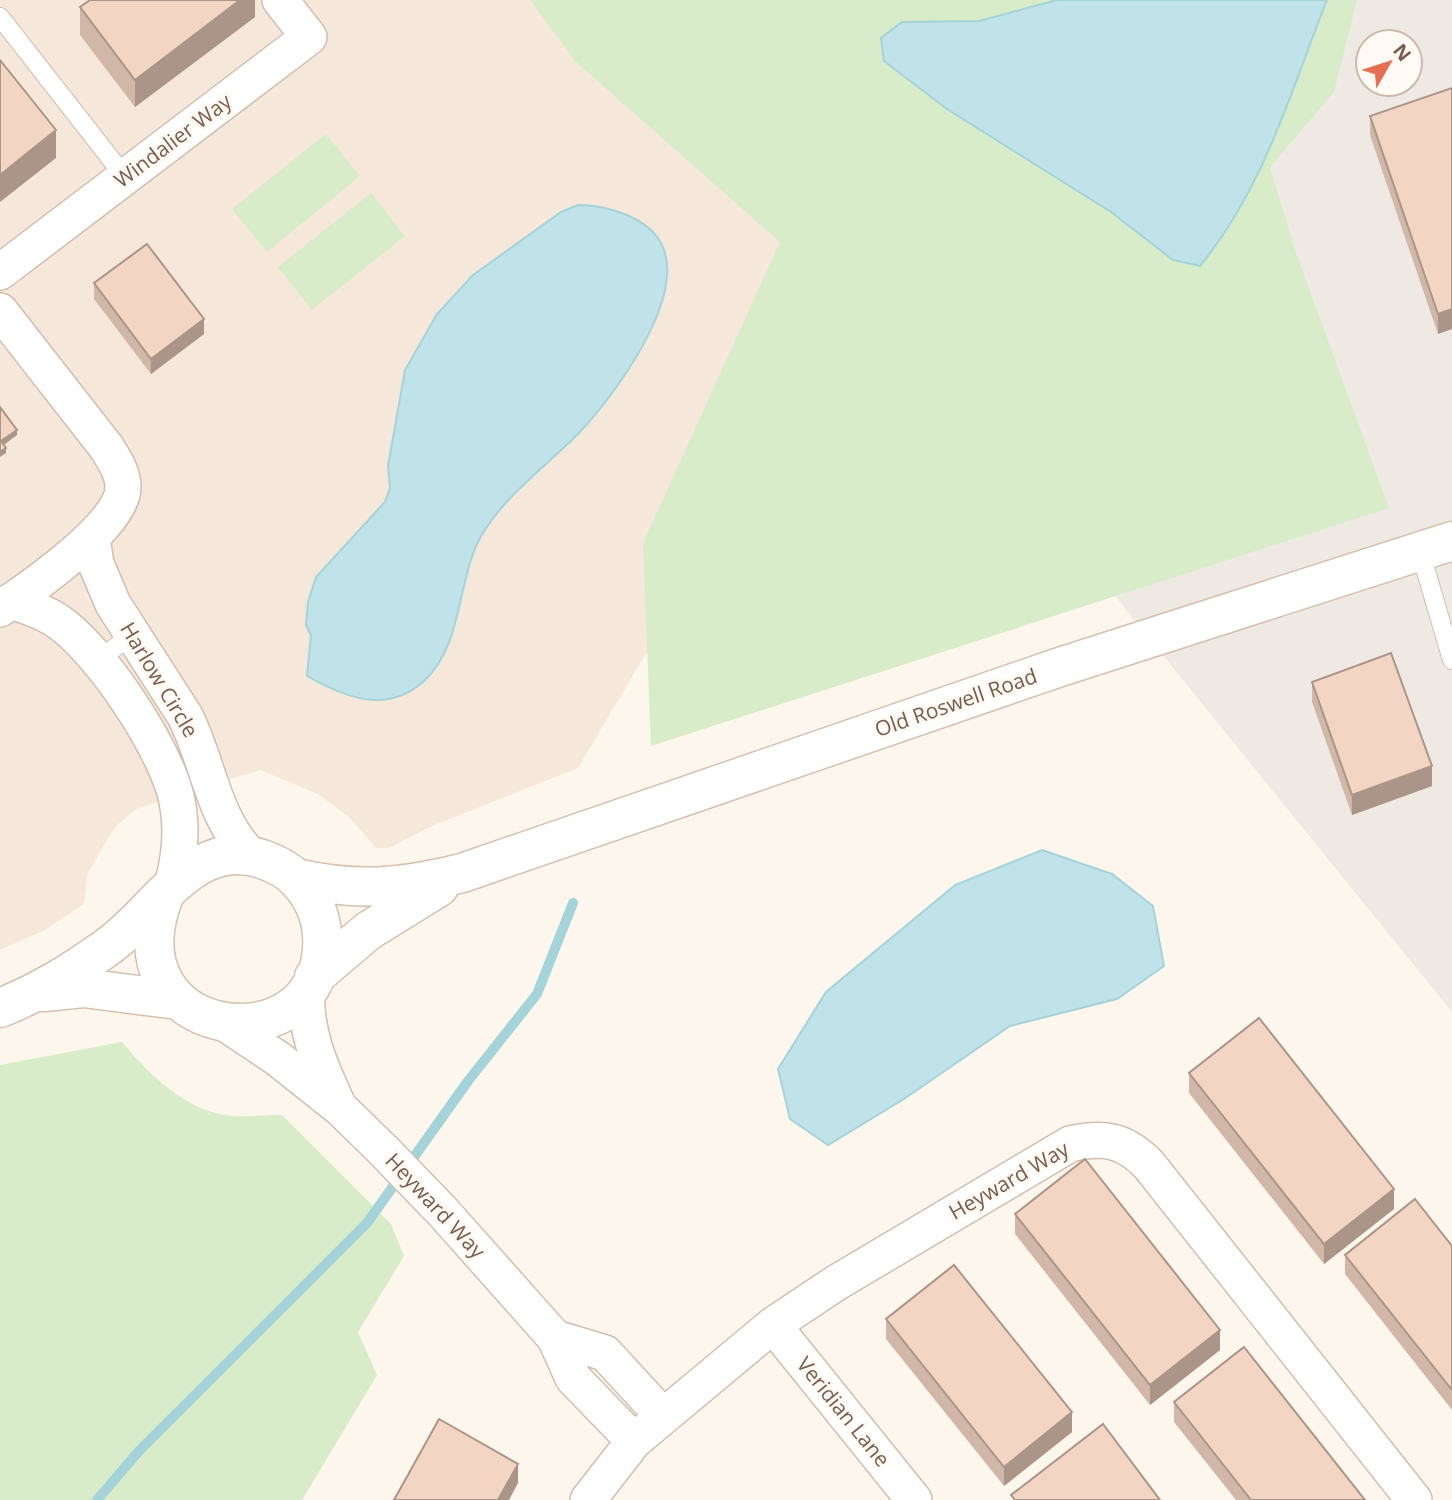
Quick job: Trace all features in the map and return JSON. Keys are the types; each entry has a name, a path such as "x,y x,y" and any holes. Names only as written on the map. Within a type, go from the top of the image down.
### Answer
{"street":[{"name":"Windalier Way","path":"0,272 309,37 280,0"},
{"name":"Harlow Circle","path":"0,311 118,466 124,485 122,500 109,520 92,538 6,605"},
{"name":"Harlow Circle","path":"92,538 103,585 131,634 185,716 197,739 220,812 230,830 251,856"},
{"name":"Old Roswell Road","path":"296,878 332,886 370,889 415,885 462,873 1047,671 1436,546"},
{"name":"Harlow Circle","path":"6,605 55,619 72,633 98,661 152,742 168,773 177,801 180,856 168,891"},
{"name":"Old Roswell Road","path":"0,1008 41,992 107,948 188,870 207,860 229,855 251,856 275,863 296,878 310,894 319,914 323,935 321,957 311,983"},
{"name":"Old Roswell Road","path":"168,891 154,922 153,950 161,977 178,1000 200,1016 226,1024 249,1024 271,1018 291,1006 311,983 368,931 462,873"},
{"name":"Heyward Way","path":"311,983 306,1007 310,1036 340,1108"},
{"name":"Old Roswell Road","path":"41,992 83,988 178,1000"},
{"name":"Heyward Way","path":"226,1024 276,1058 340,1108 443,1212 555,1338 573,1378 634,1441"},
{"name":"Heyward Way","path":"588,1500 634,1441 772,1325 836,1283 1070,1144 1093,1138 1115,1140 1135,1150 1149,1165 1414,1500"},
{"name":"Veridian Lane","path":"772,1325 914,1500"},
{"path":"555,1338 605,1353 662,1415"}],"lane":[{"path":"0,17 125,177"},
{"path":"1436,546 1452,660"},
{"path":"98,661 131,634"}],"shaded area":[{"path":"0,0 639,0 816,221 715,537 578,768 432,826 389,848 376,848 349,817 318,794 260,770 136,809 116,826 102,848 87,876 84,904 45,930 0,950"},
{"path":"640,0 1452,0 1452,1012 1144,632"}],"green space":[{"path":"530,0 1357,0 1334,92 1270,167 1295,250 1389,508 651,746 643,543 780,242 576,62"},
{"path":"326,134 360,176 267,252 232,209"},
{"path":"371,193 405,236 312,310 278,267"},
{"path":"122,1042 170,1090 200,1107 233,1116 282,1115 391,1224 404,1256 358,1332 377,1375 302,1500 0,1500 0,1065"}],"water":[{"path":"1057,0 1327,0 1288,104 1259,171 1223,235 1200,266 1173,260 1111,212 947,109 884,61 881,38 902,22 979,21"},
{"path":"578,205 601,207 625,214 646,226 661,243 667,265 665,290 657,317 644,344 593,417 512,496 489,523 473,555 446,650 424,681 395,698 380,700 351,696 307,676 311,635 306,625 308,602 316,577 385,502 390,488 388,466 405,370 437,314 473,275 561,212"},
{"path":"1042,850 1112,874 1153,906 1164,966 1117,999 1010,1026 904,1099 828,1145 790,1119 778,1069 826,992 955,885"}],"building":[{"path":"90,0 240,0 135,80 80,7"},
{"path":"0,60 56,130 0,175"},
{"path":"1452,88 1452,309 1438,314 1370,116"},
{"path":"147,244 204,319 151,359 94,283"},
{"path":"0,407 17,430 1,441 6,448 0,452"},
{"path":"1391,653 1432,766 1352,795 1312,682"},
{"path":"1259,1018 1394,1189 1324,1244 1189,1073"},
{"path":"1085,1159 1220,1330 1150,1385 1015,1214"},
{"path":"1415,1199 1452,1246 1452,1390 1345,1255"},
{"path":"954,1265 1072,1412 1004,1467 886,1319"},
{"path":"1244,1347 1365,1500 1251,1500 1174,1402"},
{"path":"439,1419 518,1464 498,1500 394,1500"},
{"path":"1103,1424 1160,1500 1015,1500 1011,1495"}],"waterway":[{"path":"97,1500 139,1451 367,1223 468,1081 537,994 573,903"}]}
